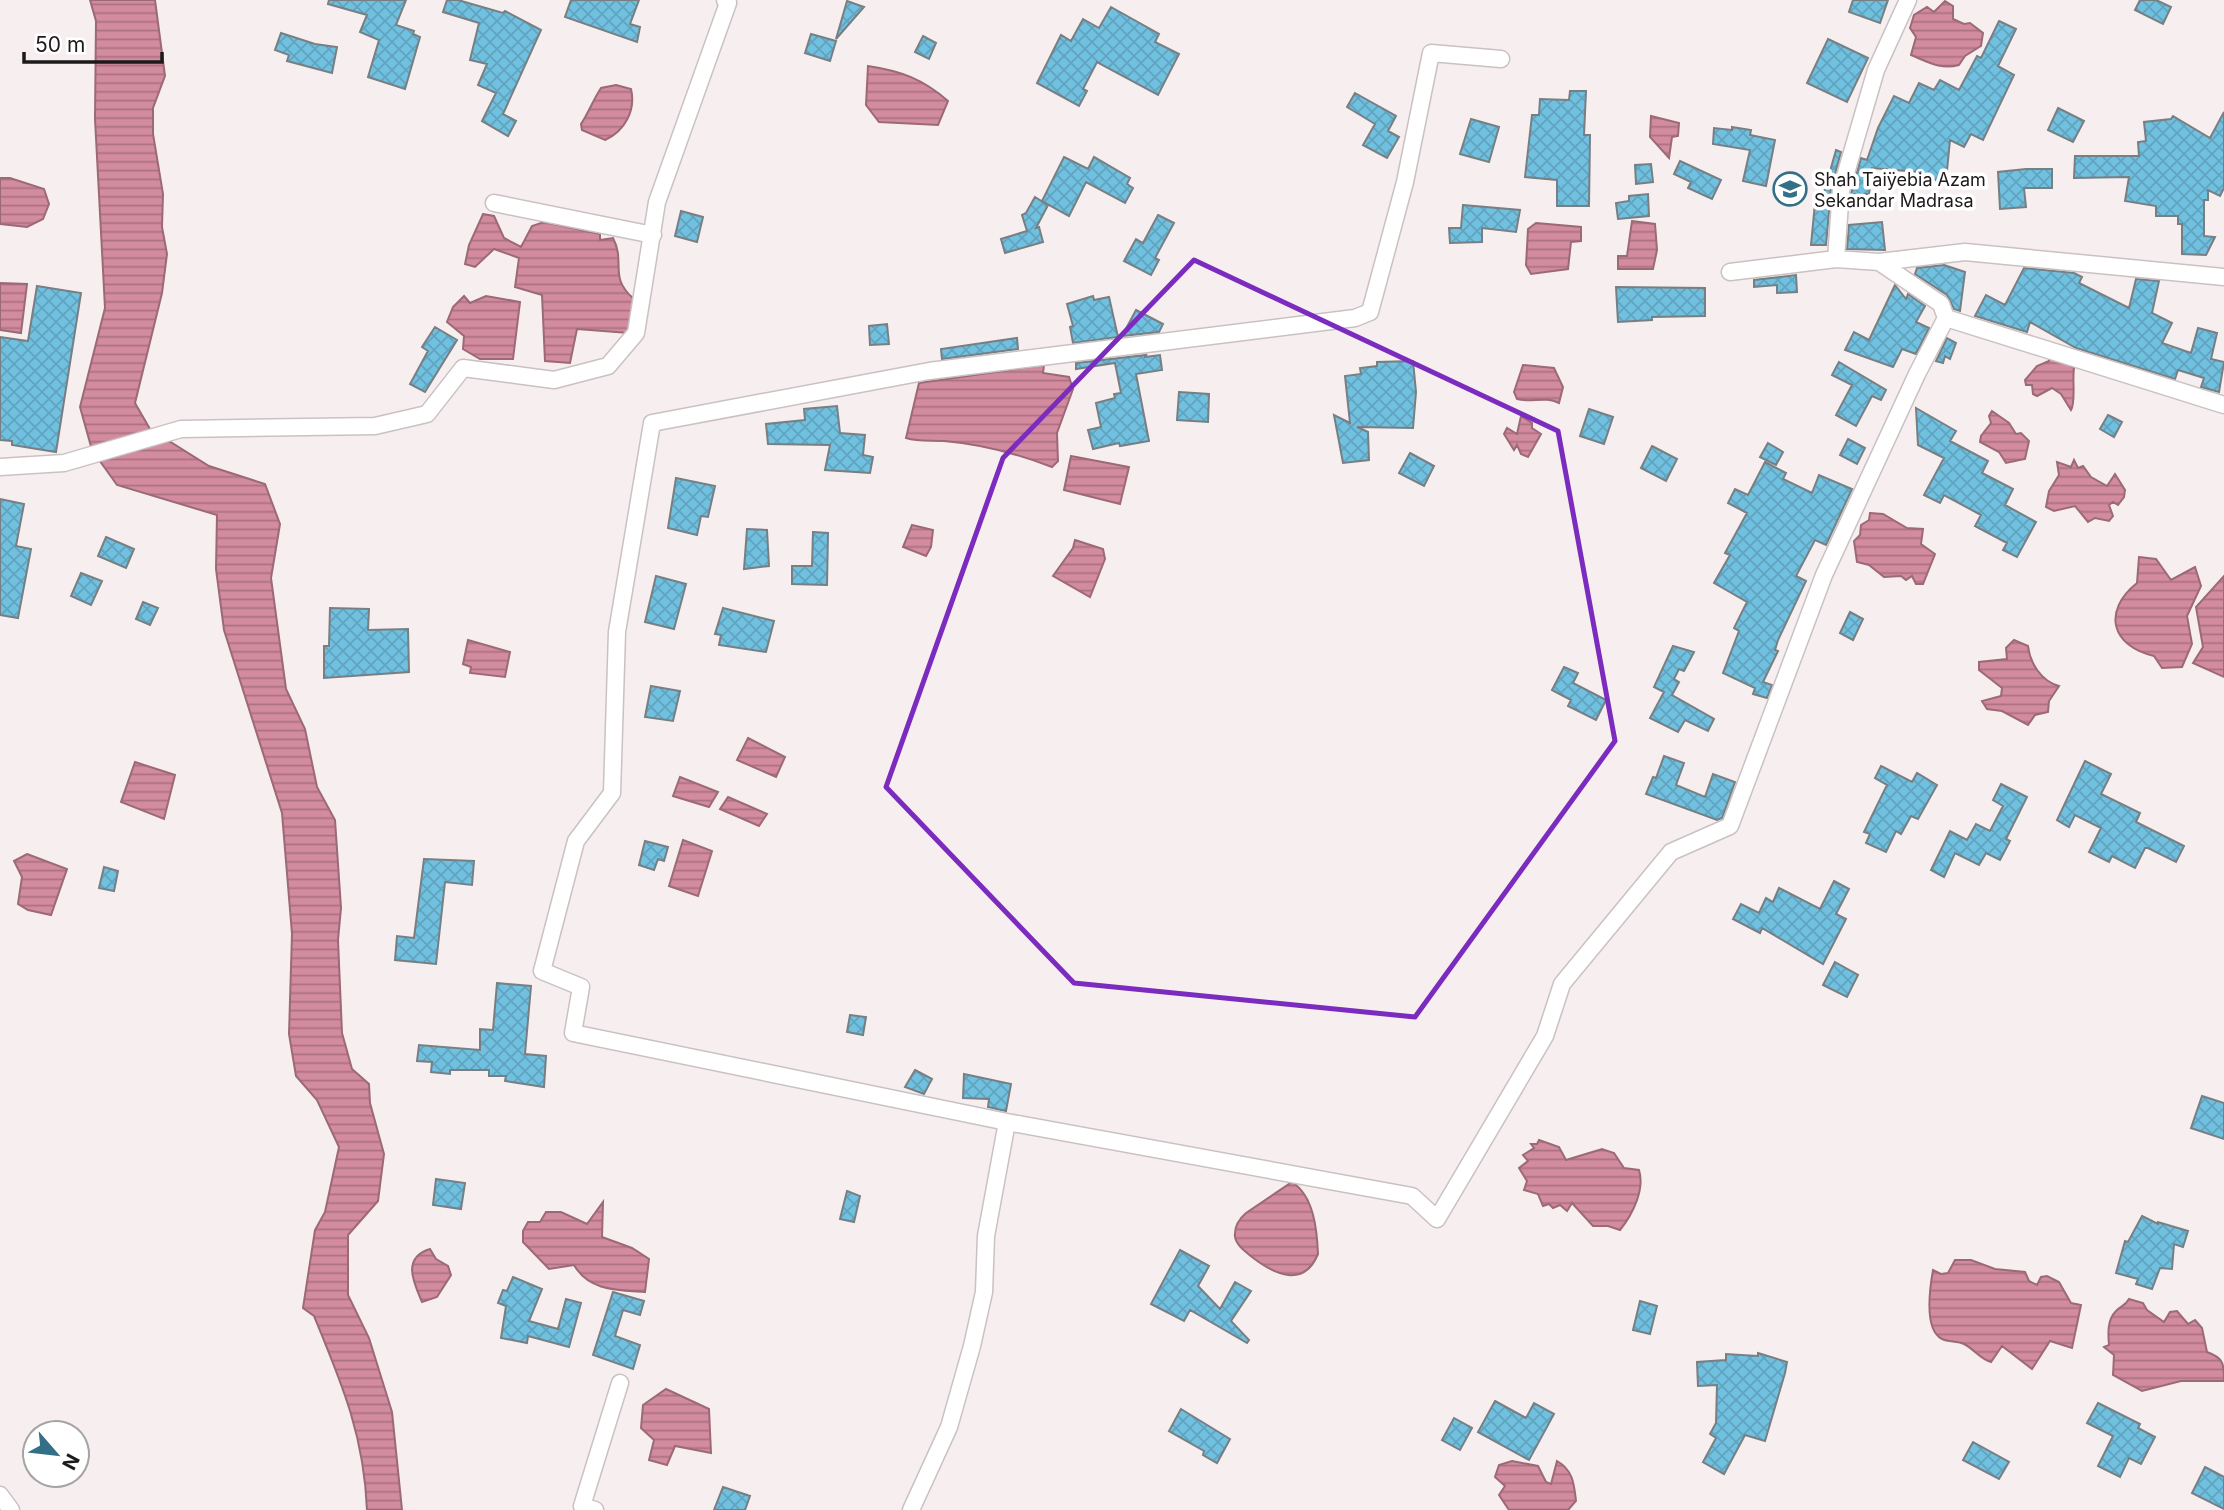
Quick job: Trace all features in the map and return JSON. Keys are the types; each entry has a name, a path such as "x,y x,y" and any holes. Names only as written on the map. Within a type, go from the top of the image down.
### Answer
{"street":[{"path":"0,467 64,463 164,431 375,426 427,414 463,368 554,380 608,366 636,333 657,202 728,3 724,0"},
{"path":"1836,259 1840,190 1876,70 1908,0"},
{"path":"1501,59 1431,53 1405,182 1370,312 1355,318 929,371 652,423 617,632 612,793 576,841 542,971 580,987 573,1033 1007,1122 1412,1196 1437,1219 1545,1036 1562,984 1671,852 1730,826 1824,575 1917,374 1946,318 1941,304 1879,262"},
{"path":"494,202 653,236"},
{"path":"1730,272 1836,259 1879,262 1965,252 2224,277"},
{"path":"1946,318 2224,405"},
{"path":"911,1510 949,1427 972,1346 984,1292 986,1236 1007,1122"},
{"path":"595,1510 582,1506 621,1383"},
{"path":"0,1495 11,1510"}],"highlighted area":[{"path":"1194,260 1558,431 1615,741 1415,1017 1074,983 886,787 1003,458"}],"shaded area":[{"path":"90,0 155,0 165,76 153,108 153,134 163,194 162,227 167,254 162,293 135,403 150,429 209,466 265,484 280,524 271,578 286,689 305,729 317,787 335,820 341,908 338,940 342,1033 352,1069 369,1084 370,1103 384,1154 378,1201 348,1235 348,1295 369,1338 392,1412 402,1510 367,1510 361,1458 350,1410 314,1316 303,1308 315,1230 325,1212 339,1147 317,1100 296,1076 289,1034 292,934 282,813 224,630 216,569 217,515 117,485 92,450 80,407 105,308 95,119 96,21"},
{"path":"1945,1 1953,6 1953,19 1964,24 1970,23 1983,33 1981,46 1965,56 1959,65 1946,67 1911,55 1916,37 1910,28 1914,15 1927,7 1934,12"},
{"path":"868,66 911,77 948,101 938,125 879,122 866,105"},
{"path":"616,85 631,89 632,105 623,125 605,140 582,130 581,124 601,88"},
{"path":"1651,116 1679,123 1678,136 1672,137 1669,158 1650,137"},
{"path":"0,178 10,178 44,189 49,204 43,219 27,227 0,224"},
{"path":"483,214 494,216 504,238 521,247 532,226 544,222 600,234 600,240 613,238 617,247 619,277 626,291 634,299 628,333 577,329 570,363 545,361 542,295 515,287 519,258 494,249 475,267 465,264 469,245"},
{"path":"1632,221 1655,224 1657,250 1653,269 1618,269 1618,256 1627,256"},
{"path":"1536,223 1581,227 1581,241 1571,242 1568,269 1531,274 1526,265 1528,229"},
{"path":"0,283 27,284 21,333 0,330"},
{"path":"464,296 470,303 486,296 520,302 513,359 480,359 463,349 464,336 447,322 453,307"},
{"path":"2049,354 2074,368 2071,410 2061,394 2052,388 2037,396 2033,394 2032,385 2026,385 2025,380 2037,366 2049,361"},
{"path":"1044,365 1043,373 1069,377 1073,389 1057,433 1058,461 1052,467 985,447 906,438 919,383"},
{"path":"1523,365 1554,368 1563,387 1559,403 1517,399 1514,392"},
{"path":"1992,411 2009,423 2016,434 2021,433 2029,441 2025,459 2006,463 1999,452 1980,442 1981,436 1991,423 1989,416"},
{"path":"1521,416 1532,423 1532,428 1541,434 1528,457 1521,454 1517,445 1514,450 1504,434 1507,428 1517,434"},
{"path":"1071,456 1129,467 1120,504 1064,490"},
{"path":"2074,460 2078,468 2083,466 2091,477 2107,486 2115,474 2125,490 2118,505 2113,502 2109,505 2113,516 2109,521 2095,518 2088,522 2075,506 2054,511 2046,507 2049,491 2059,475 2057,462 2071,467"},
{"path":"1870,513 1883,514 1907,528 1923,529 1921,544 1935,554 1923,584 1916,584 1912,576 1906,580 1901,576 1884,577 1869,565 1857,562 1854,541 1860,535 1861,525 1869,520"},
{"path":"912,525 933,530 931,547 926,556 903,547"},
{"path":"1075,540 1103,549 1105,559 1090,597 1053,576 1073,548"},
{"path":"2139,557 2156,559 2171,580 2195,567 2201,586 2187,616 2192,644 2182,667 2162,668 2154,656 2128,644 2120,636 2116,626 2119,605 2137,583"},
{"path":"2224,576 2224,677 2193,663 2203,647 2196,607"},
{"path":"468,640 510,652 505,677 470,673 471,667 463,664"},
{"path":"2014,640 2028,646 2031,659 2038,670 2047,680 2059,686 2049,701 2048,712 2035,715 2028,725 2002,711 1987,709 1982,701 2001,696 2002,688 1979,670 1979,662 2007,659 2006,648"},
{"path":"748,738 785,757 776,777 737,760"},
{"path":"135,762 175,775 164,819 121,802"},
{"path":"680,777 718,792 709,807 673,796"},
{"path":"728,797 767,814 759,826 720,809"},
{"path":"683,840 712,851 698,896 669,886"},
{"path":"27,854 67,869 51,915 28,910 18,904 22,877 14,861"},
{"path":"1539,1140 1559,1147 1566,1160 1602,1149 1614,1153 1624,1168 1639,1170 1637,1201 1620,1230 1608,1226 1593,1226 1572,1203 1567,1211 1560,1205 1553,1208 1549,1204 1543,1206 1538,1194 1524,1190 1527,1181 1519,1168 1528,1161 1523,1155 1534,1148 1531,1144 1537,1144"},
{"path":"1292,1182 1310,1205 1318,1254 1312,1265 1297,1275 1270,1269 1242,1248 1235,1237 1238,1224 1246,1213"},
{"path":"603,1202 602,1237 632,1248 649,1259 645,1292 605,1288 587,1280 574,1265 549,1269 523,1242 523,1231 528,1222 540,1222 546,1212 561,1212 587,1224"},
{"path":"430,1249 436,1259 448,1266 451,1275 437,1297 422,1302 413,1279 413,1265 415,1258"},
{"path":"1955,1260 1971,1260 1995,1269 2025,1272 2029,1281 2037,1285 2041,1277 2047,1276 2059,1282 2071,1303 2081,1305 2072,1348 2050,1341 2032,1369 2002,1346 1991,1362 1964,1344 1942,1339 1936,1334 1930,1317 1933,1270 1941,1274 1948,1273"},
{"path":"2129,1299 2143,1303 2147,1310 2164,1322 2170,1312 2177,1311 2188,1324 2195,1320 2202,1328 2207,1352 2222,1362 2224,1381 2181,1381 2142,1391 2113,1375 2114,1355 2104,1347 2109,1345 2111,1319"},
{"path":"666,1389 709,1409 711,1453 675,1446 667,1465 649,1460 654,1440 641,1428 643,1405"},
{"path":"1512,1461 1538,1466 1546,1482 1551,1484 1557,1461 1570,1473 1576,1501 1568,1510 1509,1510 1499,1495 1505,1486 1495,1477 1499,1465"}],"building":[{"path":"329,0 406,0 396,25 414,31 413,34 420,37 405,89 368,77 379,40 360,32 367,15 328,4"},
{"path":"447,0 458,0 503,13 505,11 541,30 503,114 516,121 508,136 482,121 496,93 478,85 487,64 470,60 479,23 443,12"},
{"path":"571,0 639,0 630,24 640,27 637,42 565,17"},
{"path":"1853,0 1888,0 1880,23 1849,12"},
{"path":"2140,0 2156,0 2171,7 2163,24 2135,10"},
{"path":"847,1 864,7 836,39"},
{"path":"1111,7 1159,34 1155,42 1179,54 1158,95 1097,62 1083,89 1087,91 1079,106 1037,83 1061,35 1071,41 1083,19 1099,28"},
{"path":"1999,21 2016,29 1998,66 2014,75 1983,140 1971,134 1964,147 1950,140 1946,181 1918,178 1918,172 1872,168 1869,194 1851,194 1861,158 1867,160 1878,128 1894,96 1909,103 1919,83 1934,90 1940,80 1959,90 1977,56 1981,58"},
{"path":"281,33 315,44 337,47 332,73 287,61 289,55 275,50"},
{"path":"811,34 836,41 830,61 805,53"},
{"path":"923,36 936,43 929,59 915,52"},
{"path":"1828,39 1868,58 1847,102 1807,83"},
{"path":"1570,91 1586,91 1584,135 1590,135 1589,206 1557,206 1557,180 1525,177 1532,115 1539,115 1540,99 1569,100"},
{"path":"1355,93 1396,116 1388,131 1399,137 1387,158 1363,145 1375,124 1347,107"},
{"path":"2058,108 2084,121 2073,142 2048,130"},
{"path":"2224,112 2224,188 2220,196 2208,190 2208,200 2204,200 2204,236 2215,237 2206,255 2182,254 2182,224 2178,224 2178,216 2156,216 2156,206 2125,201 2129,177 2074,178 2075,156 2139,156 2138,142 2146,141 2144,122 2171,119 2173,116 2210,138"},
{"path":"1471,119 1499,127 1489,162 1460,154"},
{"path":"1732,127 1751,130 1750,135 1775,140 1766,186 1743,181 1750,150 1713,144 1714,128 1732,130"},
{"path":"1836,150 1841,152 1831,189 1826,245 1811,245 1815,203 1821,203"},
{"path":"1064,157 1088,169 1094,157 1130,178 1127,184 1133,188 1125,203 1086,182 1069,216 1042,201"},
{"path":"1680,161 1721,180 1712,199 1688,188 1691,182 1674,174"},
{"path":"1651,164 1653,182 1636,184 1635,165"},
{"path":"2052,169 2052,188 2024,188 2026,207 2000,209 1998,172"},
{"path":"1648,194 1649,216 1618,219 1616,203 1629,201 1629,196"},
{"path":"1035,197 1048,205 1036,228 1039,227 1043,242 1005,253 1001,239 1027,231 1022,215"},
{"path":"1463,205 1520,210 1516,232 1482,228 1482,242 1450,243 1449,228 1461,228"},
{"path":"681,211 703,217 697,242 675,236"},
{"path":"1158,215 1174,223 1155,258 1159,260 1151,275 1124,261 1136,239 1143,243"},
{"path":"1882,222 1885,250 1847,249 1849,225"},
{"path":"1944,265 1965,272 1960,311 1954,309 1947,295 1915,274 1917,268"},
{"path":"2024,268 2074,273 2082,277 2079,283 2129,308 2136,279 2159,281 2152,313 2172,323 2162,343 2191,353 2198,328 2217,333 2211,359 2224,362 2219,392 2201,387 2204,378 2178,370 2175,379 2076,348 2030,322 2027,332 1975,316 1986,295 2005,305"},
{"path":"1796,275 1797,292 1777,293 1777,285 1754,287 1754,280"},
{"path":"1895,285 1906,299 1908,294 1925,306 1916,322 1929,328 1916,354 1902,349 1893,367 1845,350 1854,332 1869,340"},
{"path":"37,286 81,293 56,452 12,445 12,441 0,440 0,337 28,341"},
{"path":"1616,287 1705,288 1705,316 1652,317 1652,320 1618,322"},
{"path":"1093,296 1094,300 1109,297 1118,337 1073,343 1070,327 1073,326 1067,304"},
{"path":"1136,310 1163,324 1159,332 1122,336"},
{"path":"887,324 889,344 870,345 869,326"},
{"path":"435,327 457,340 425,392 410,384 428,351 422,347"},
{"path":"1017,338 1018,349 942,359 941,349"},
{"path":"1947,338 1956,343 1950,359 1945,356 1943,363 1936,361"},
{"path":"1146,355 1145,357 1160,355 1162,370 1136,374 1149,441 1120,446 1119,443 1093,449 1088,430 1101,427 1096,403 1115,398 1114,394 1121,393 1115,363 1076,369 1076,363"},
{"path":"1413,361 1416,392 1413,428 1357,427 1368,432 1369,460 1343,463 1334,415 1350,423 1345,376 1361,374 1360,368 1377,366 1377,362"},
{"path":"1839,362 1886,390 1881,400 1872,396 1856,426 1836,415 1852,385 1832,375"},
{"path":"1179,392 1209,394 1208,422 1177,420"},
{"path":"837,406 840,433 865,435 863,455 873,457 870,473 825,470 830,445 768,444 766,424 805,420 804,409"},
{"path":"1916,408 1956,431 1950,441 1988,461 1982,473 2013,489 2005,505 2036,522 2017,557 2003,550 2007,543 1975,526 1981,515 1944,495 1940,503 1924,495 1944,458 1918,445"},
{"path":"1589,409 1613,417 1604,444 1580,436"},
{"path":"2108,415 2122,422 2114,437 2100,429"},
{"path":"1848,439 1865,448 1857,464 1840,455"},
{"path":"1768,443 1783,452 1776,465 1760,457"},
{"path":"1652,446 1677,459 1666,481 1641,468"},
{"path":"1410,453 1434,466 1424,486 1399,473"},
{"path":"1765,462 1786,473 1783,479 1812,493 1819,475 1852,489 1826,545 1815,540 1796,576 1806,581 1778,640 1775,650 1778,651 1763,682 1772,685 1767,698 1753,694 1755,688 1723,673 1739,631 1734,628 1747,602 1714,583 1730,555 1725,553 1747,513 1728,503 1735,489 1748,495"},
{"path":"676,478 715,486 708,517 701,516 697,535 668,528"},
{"path":"0,499 24,504 16,546 31,549 18,618 0,615"},
{"path":"747,529 767,530 769,566 744,569"},
{"path":"813,532 828,533 827,585 792,584 792,566 812,566"},
{"path":"106,537 134,549 126,568 98,556"},
{"path":"81,573 102,581 91,605 71,596"},
{"path":"656,576 686,584 674,629 645,622"},
{"path":"143,602 158,608 150,625 136,619"},
{"path":"330,608 369,609 368,630 408,629 409,672 324,678 324,646 329,646"},
{"path":"723,608 774,621 766,652 719,645 721,635 715,634"},
{"path":"1850,612 1863,619 1853,640 1840,633"},
{"path":"1673,646 1694,652 1684,671 1679,669 1674,679 1679,682 1672,695 1714,719 1708,731 1685,720 1678,732 1650,718 1664,692 1654,687"},
{"path":"1564,667 1578,673 1573,683 1606,700 1596,720 1568,706 1571,700 1552,690"},
{"path":"651,686 680,691 673,721 645,717"},
{"path":"1664,756 1684,763 1676,785 1705,797 1713,774 1735,782 1722,818 1717,820 1646,794 1653,777 1656,778"},
{"path":"2085,761 2111,774 2101,794 2140,813 2136,822 2184,846 2176,862 2145,848 2135,868 2112,856 2109,862 2089,852 2101,828 2075,815 2069,827 2057,820"},
{"path":"1881,766 1912,782 1917,773 1937,785 1918,819 1911,816 1901,834 1896,831 1886,852 1866,843 1870,834 1864,832 1887,785 1875,778"},
{"path":"2001,784 2027,797 2006,839 2010,841 2000,860 1986,853 1979,865 1955,853 1944,877 1931,870 1950,831 1967,840 1976,824 1990,831 2003,806 1993,800"},
{"path":"645,841 668,847 664,861 658,859 654,870 639,865"},
{"path":"424,859 474,861 472,885 445,882 436,964 395,960 397,936 414,938"},
{"path":"104,867 118,871 114,891 99,888"},
{"path":"1834,881 1849,889 1836,914 1846,919 1823,964 1762,928 1760,933 1733,919 1741,904 1759,913 1766,898 1773,902 1779,888 1820,909"},
{"path":"1835,962 1858,975 1847,997 1823,985"},
{"path":"497,983 531,986 525,1054 546,1056 544,1087 505,1081 506,1076 489,1076 489,1070 450,1070 450,1074 431,1072 432,1062 417,1061 419,1045 480,1050 480,1029 493,1030"},
{"path":"850,1015 866,1017 863,1035 847,1032"},
{"path":"915,1070 932,1079 924,1094 905,1087"},
{"path":"964,1074 1011,1084 1006,1111 988,1107 989,1099 963,1098"},
{"path":"2202,1096 2224,1103 2224,1139 2191,1128"},
{"path":"436,1179 465,1183 461,1209 433,1205"},
{"path":"847,1191 860,1196 854,1222 840,1219"},
{"path":"2142,1216 2158,1224 2188,1231 2183,1247 2174,1244 2172,1269 2160,1268 2152,1289 2136,1284 2138,1279 2116,1273 2125,1241 2128,1242"},
{"path":"1180,1250 1209,1266 1198,1286 1220,1309 1235,1282 1251,1291 1231,1321 1249,1340 1247,1343 1190,1310 1184,1321 1151,1304"},
{"path":"513,1277 542,1289 529,1321 558,1329 566,1299 581,1303 569,1347 528,1336 527,1343 501,1338 506,1306 498,1303 503,1290 507,1291"},
{"path":"613,1292 644,1301 640,1315 623,1310 615,1336 640,1345 633,1369 593,1355"},
{"path":"1640,1301 1657,1306 1650,1334 1633,1330"},
{"path":"1758,1353 1787,1362 1785,1373 1765,1441 1745,1435 1724,1474 1703,1462 1716,1438 1710,1434 1716,1423 1717,1385 1698,1386 1697,1362 1726,1360 1726,1354 1758,1356"},
{"path":"1495,1401 1526,1418 1534,1403 1554,1414 1529,1460 1478,1432"},
{"path":"2098,1403 2140,1424 2138,1428 2155,1437 2141,1464 2129,1458 2120,1477 2098,1466 2113,1436 2087,1423"},
{"path":"1181,1409 1230,1439 1217,1463 1203,1455 1204,1451 1169,1431"},
{"path":"1454,1418 1472,1428 1460,1450 1442,1440"},
{"path":"1973,1442 2009,1462 1999,1479 1963,1460"},
{"path":"2205,1467 2224,1477 2224,1509 2192,1493"},
{"path":"723,1487 750,1496 745,1510 714,1510"}],"place":[{"name":"Shah Taiÿebia Azam Sekandar Madrasa","path":"1790,189"}]}
